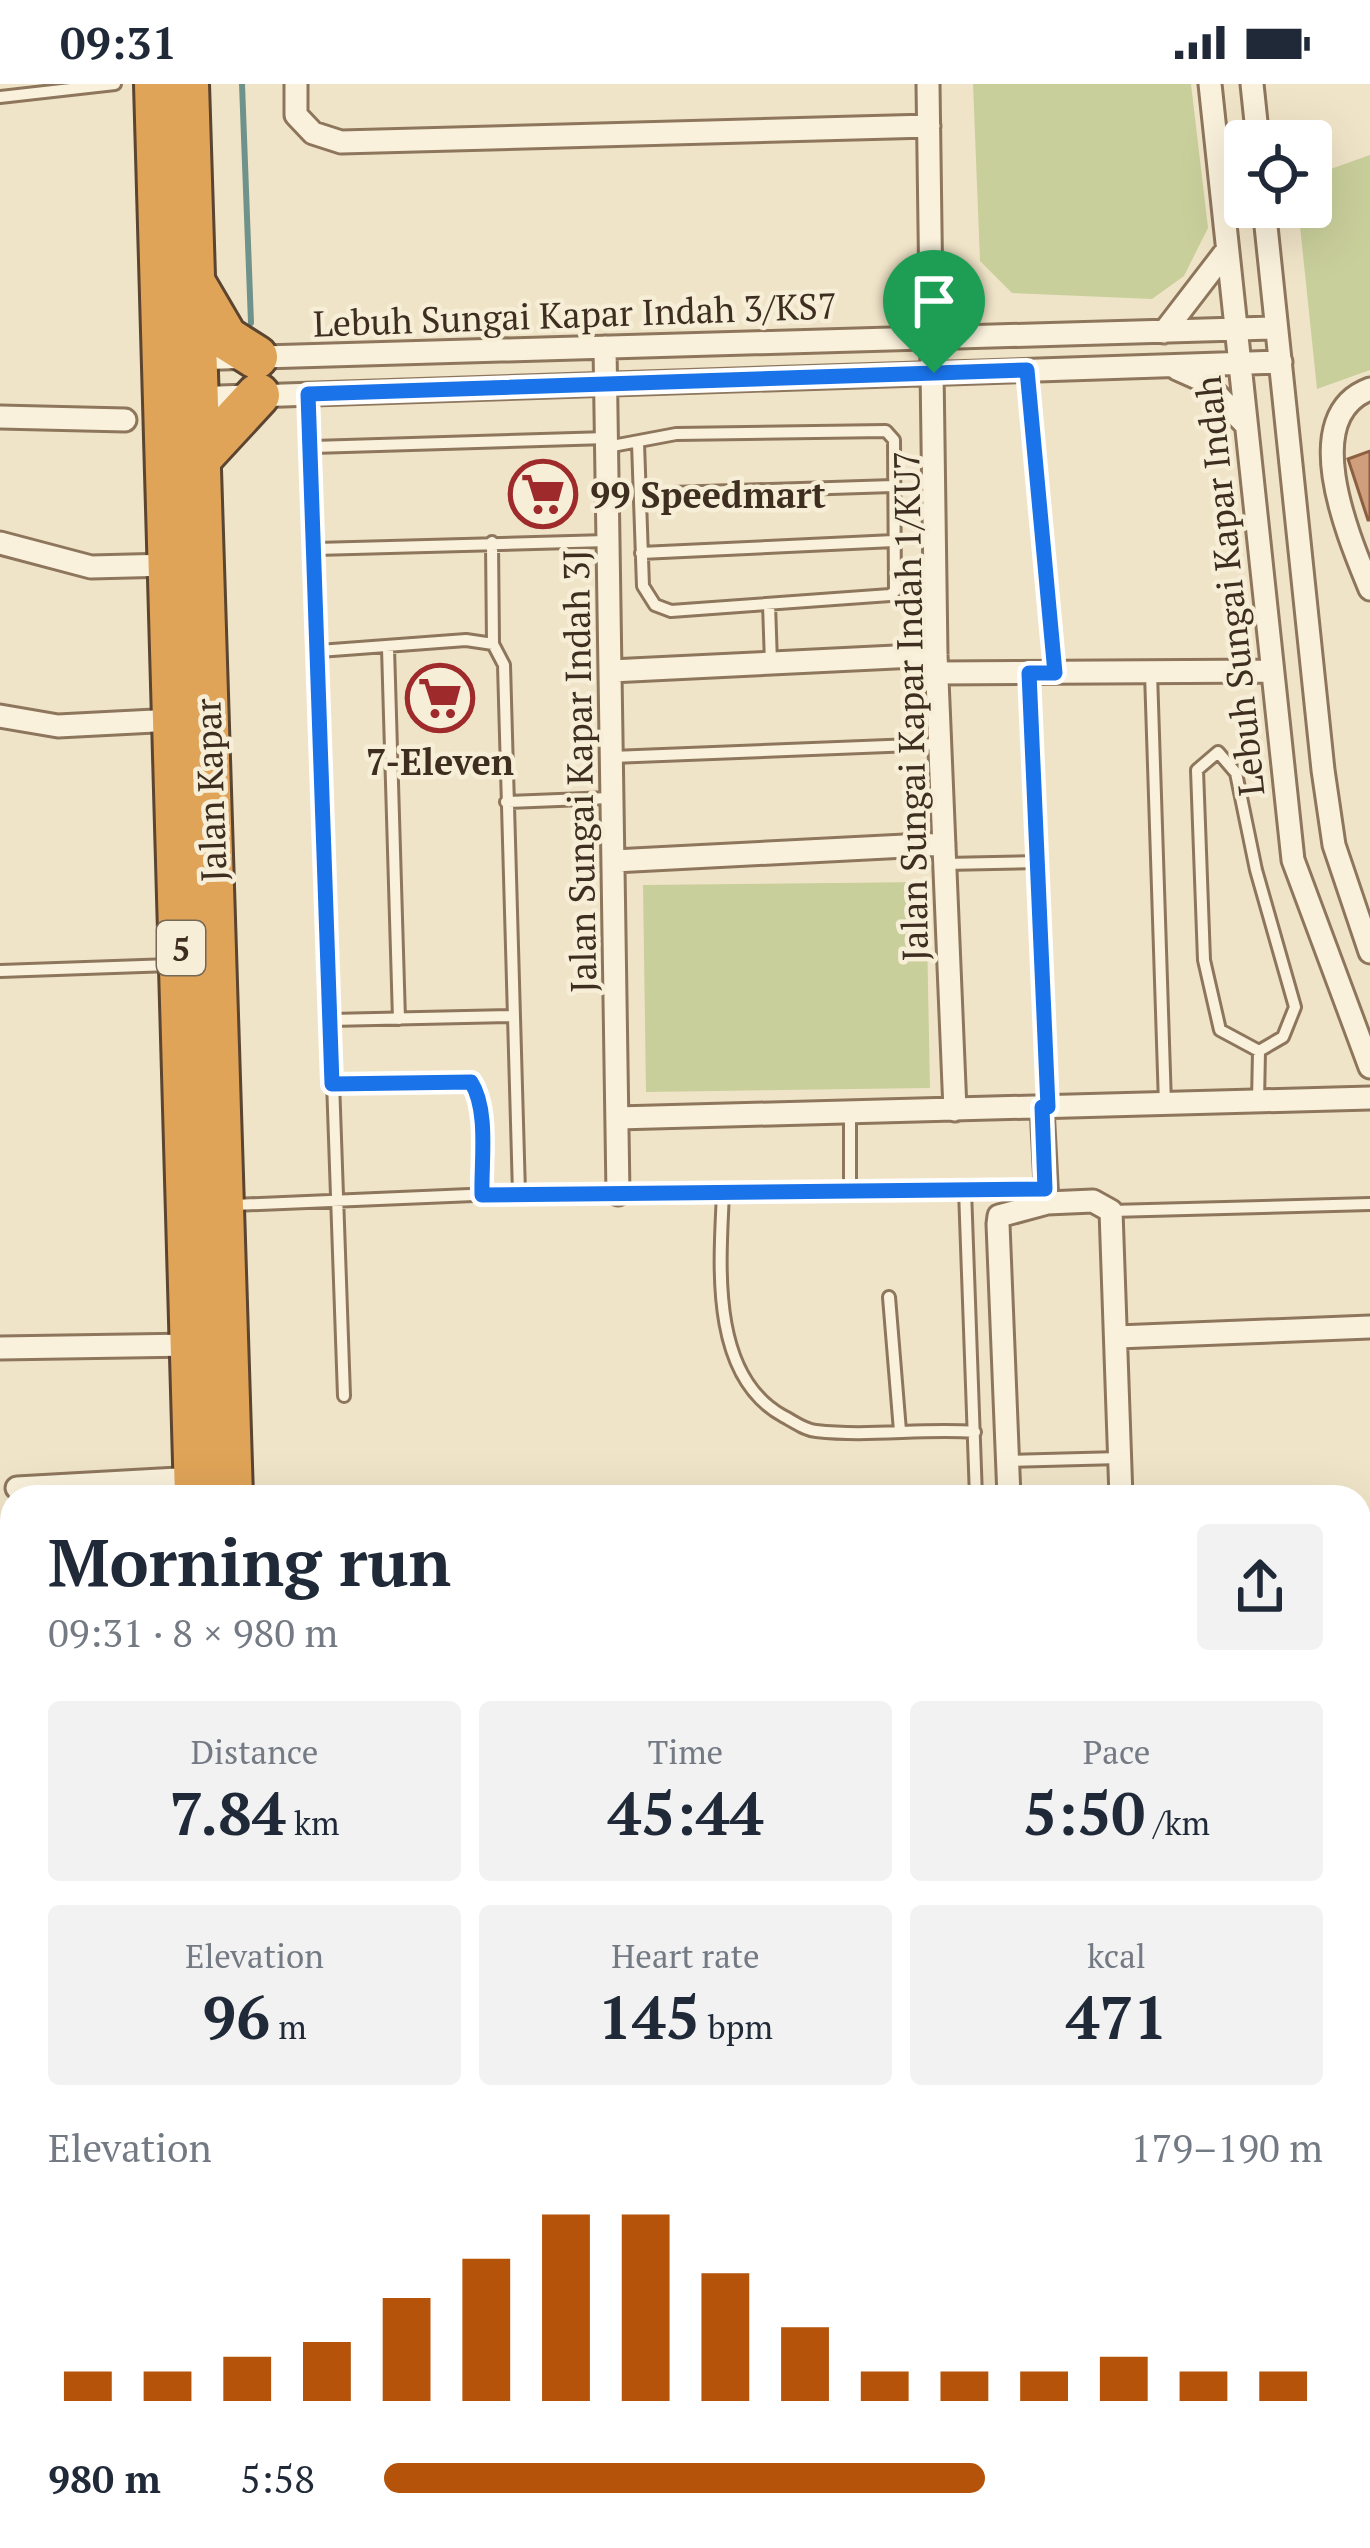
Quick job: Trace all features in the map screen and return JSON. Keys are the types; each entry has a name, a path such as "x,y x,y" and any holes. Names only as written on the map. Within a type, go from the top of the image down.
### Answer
{"highway":[{"name":"Jalan Kapar","path":"156,84 180,379 198,460 225,1206 224,1302 209,1485"},
{"name":"Jalan Kapar","path":"187,84 192,279 180,379 170,565 192,1345 207,1485"},
{"path":"192,279 226,338 257,376 237,412 198,460"},
{"path":"224,1302 250,1485"}],"street":[{"path":"296,84 296,115 313,133 341,142 929,126"},
{"name":"Jalan Sungai Kapar Indah 1/KU7","path":"928,84 937,664 955,1109"},
{"name":"Lebuh Sungai Kapar Indah","path":"1210,84 1293,860 1370,1067"},
{"path":"1252,84 1256,120"},
{"name":"Lebuh Sungai Kapar Indah","path":"1266,228 1334,845 1370,952"},
{"path":"1164,332 1227,250"},
{"name":"Lebuh Sungai Kapar Indah 3/KS7","path":"180,379 605,346 1276,328"},
{"name":"Jalan Sungai Kapar Indah 3J","path":"605,346 618,1194"},
{"name":"Lebuh Sungai Kapar Indah 3/KS7","path":"180,379 257,376 308,394 1281,362"},
{"path":"1170,365 1204,381 1245,425"},
{"path":"1370,389 1356,394 1338,418 1332,451 1336,490 1370,589"},
{"path":"0,417 125,420"},
{"path":"0,543 92,567 170,565"},
{"path":"610,670 771,663 937,664 1029,673 1270,671"},
{"path":"0,716 58,726 174,720"},
{"path":"614,861 944,854"},
{"path":"617,1118 1370,1098"},
{"path":"1045,1107 1046,1196"},
{"path":"1008,1485 999,1216 1046,1196 1093,1202 1112,1218 1121,1485"},
{"path":"1117,1337 1370,1327"},
{"path":"0,1348 192,1345"}],"lane":[{"path":"0,97 115,84"},
{"path":"1027,370 1055,673"},
{"path":"308,394 344,1396"},
{"path":"313,447 638,443 676,434 879,429 893,440 895,591 890,596 671,611 655,605 643,586 638,443"},
{"path":"641,494 893,486"},
{"path":"316,548 609,541"},
{"path":"641,553 894,541"},
{"path":"492,542 493,644 504,665 519,1193"},
{"path":"769,604 771,663"},
{"path":"320,651 466,640 493,644"},
{"path":"388,648 399,1019"},
{"path":"1029,673 1045,1107"},
{"path":"1151,673 1165,1104"},
{"path":"612,757 940,744"},
{"path":"1218,752 1236,773 1256,871 1295,1007 1282,1037 1259,1051 1220,1030 1204,960 1197,770 1218,752"},
{"path":"506,802 613,798"},
{"path":"944,854 1038,862"},
{"path":"0,971 181,965"},
{"path":"330,1020 512,1016"},
{"path":"1258,1102 1259,1051"},
{"path":"332,1084 471,1082 476,1088 481,1129 482,1195"},
{"path":"850,1112 850,1192"},
{"path":"225,1206 519,1193 964,1190 1046,1196"},
{"path":"964,1190 976,1485"},
{"path":"723,1193 720,1260 725,1329 742,1370 767,1407 811,1431 975,1432"},
{"path":"1112,1218 1370,1204"},
{"path":"889,1297 900,1431"},
{"path":"1006,1461 1120,1458"}],"green space":[{"path":"973,84 1191,84 1208,228 1184,276 1152,299 1012,293 980,261"},
{"path":"1370,155 1370,370 1317,389 1300,228 1332,228 1332,169"},
{"path":"926,882 930,1088 646,1092 643,885"}],"building":[{"path":"1370,451 1370,520 1368,520 1348,459"}],"waterway":[{"path":"242,84 251,323"}],"place":[{"name":"99 Speedmart","path":"543,494"},
{"name":"7-Eleven","path":"440,698"}],"route":[{"path":"1027,370 1055,673 1029,673 1048,1107 1042,1107 1045,1189 482,1195 481,1129 476,1088 471,1082 332,1084 308,394 934,373 1027,370"}]}
